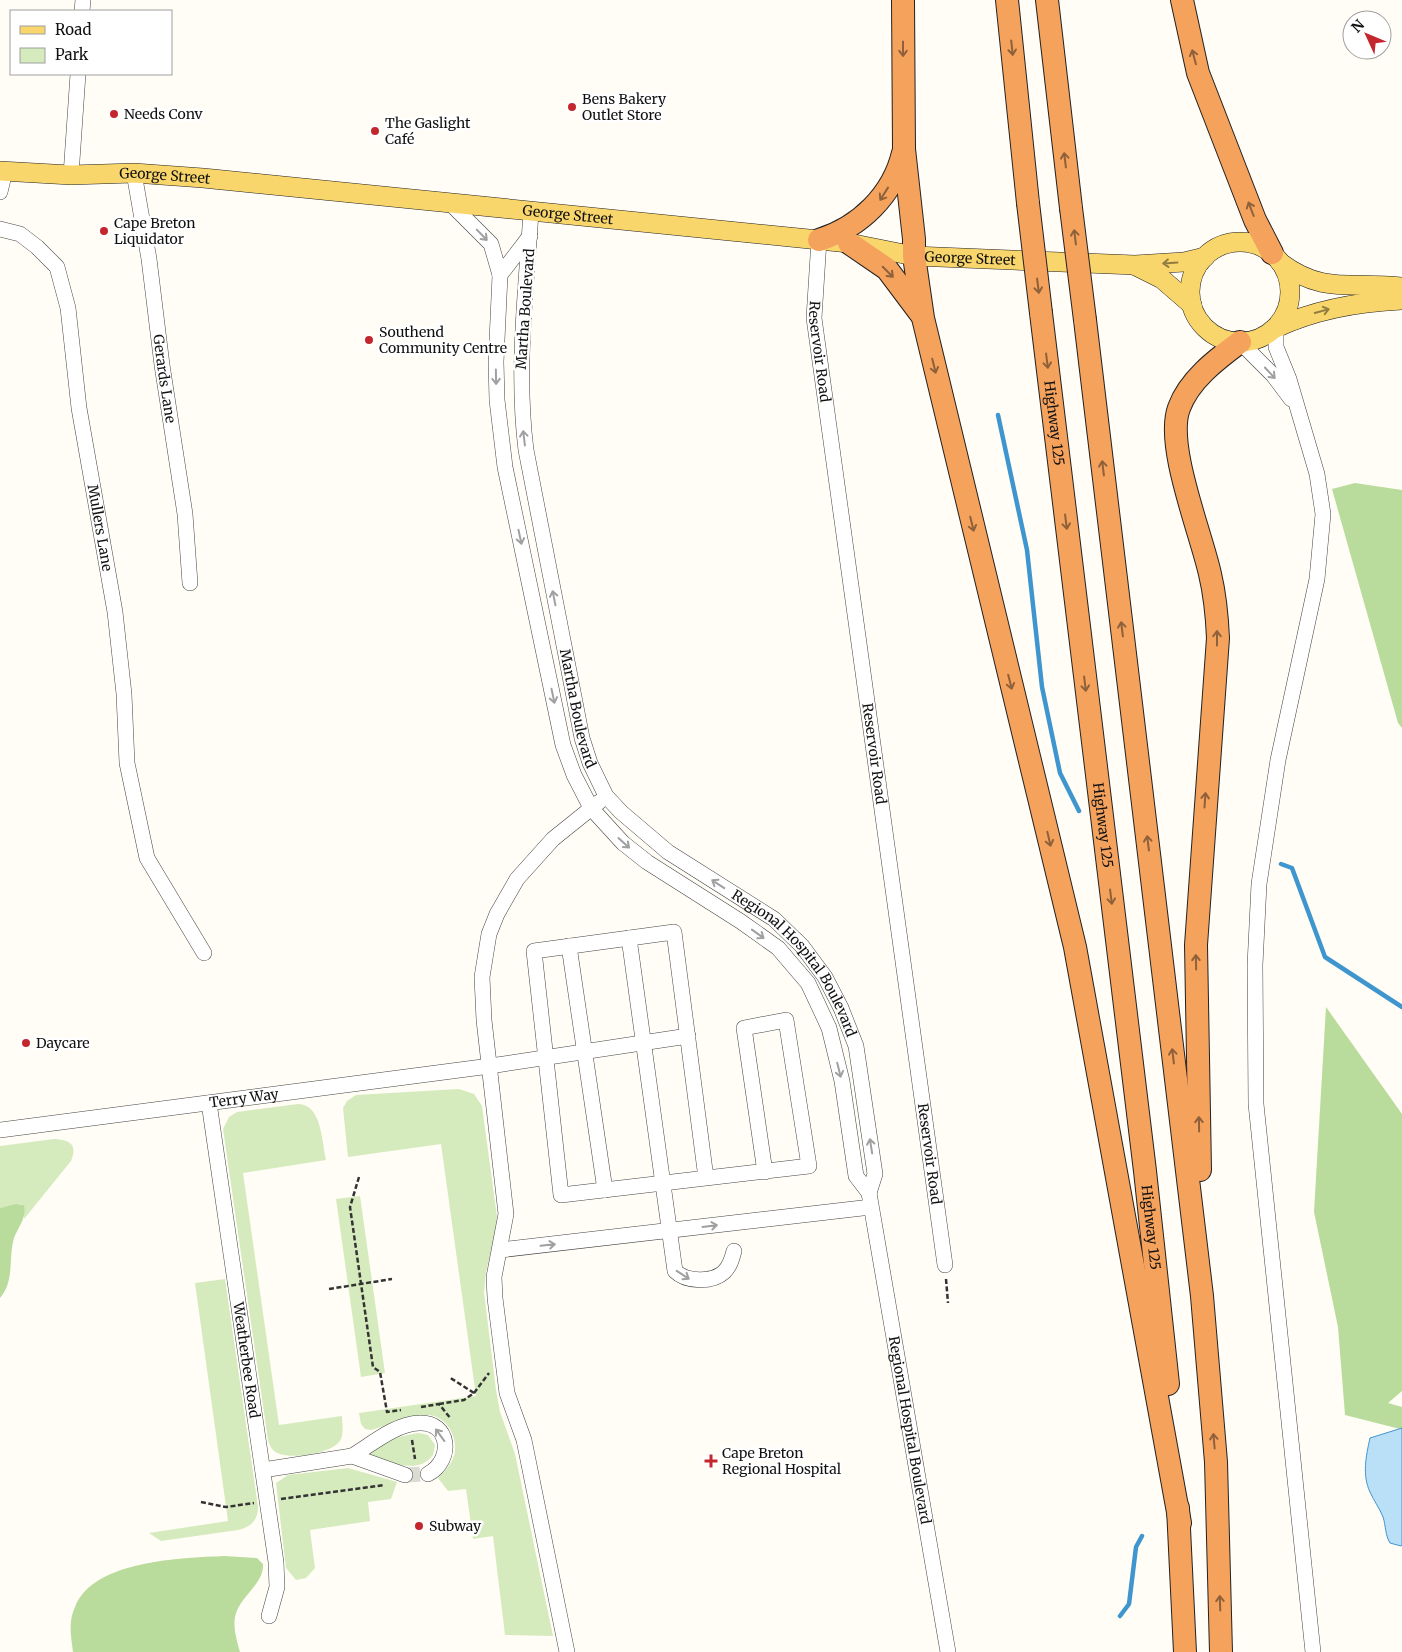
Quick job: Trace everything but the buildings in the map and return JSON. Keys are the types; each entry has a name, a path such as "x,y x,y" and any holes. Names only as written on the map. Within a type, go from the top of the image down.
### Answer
{"highway":[{"path":"903,0 904,149 914,239 914,256 923,318 1075,947 1180,1523"},
{"name":"Highway 125","path":"1007,0 1028,203 1145,1171 1168,1387 1180,1523 1186,1652"},
{"path":"1047,0 1202,1296 1216,1462 1221,1652"},
{"path":"1182,0 1198,73 1255,220 1276,258"},
{"path":"819,240 859,220 878,203 897,170 904,149"},
{"path":"849,243 887,269 923,318"},
{"path":"1202,1296 1196,945 1218,638 1216,604 1210,574 1180,468 1175,425 1179,408 1189,388 1213,364 1240,342"}],"main road":[{"name":"George Street","path":"2,171 71,175 134,173 849,243 914,256 1135,265 1184,262 1204,257"},
{"path":"1402,287 1376,284 1321,284 1306,279 1259,246 1245,242 1230,243 1216,248 1204,257 1192,279 1192,305 1197,317 1215,336 1227,341 1253,341 1276,328 1317,312 1344,306 1402,300"},
{"path":"1276,258 1288,275 1290,296 1284,316 1276,328"},
{"name":"George Street","path":"1135,265 1162,279 1192,305"}],"street":[{"path":"71,175 78,75"},
{"path":"0,192 2,171"},
{"name":"Gerards Lane","path":"134,173 149,259 162,365 186,514 190,583"},
{"path":"450,203 490,244 500,275"},
{"path":"530,236 531,212"},
{"name":"Mullers Lane","path":"0,229 20,234 37,247 57,267 68,308 80,415 115,612 124,694 127,763 147,858 204,953"},
{"name":"Martha Boulevard","path":"530,236 500,275 496,362 500,436 563,745 574,775 590,808"},
{"name":"Martha Boulevard","path":"530,236 520,378 521,410 526,450 582,738 590,763 606,796"},
{"name":"Reservoir Road","path":"819,240 814,318 945,1265"},
{"path":"1276,328 1276,347 1317,474 1323,514 1317,579 1278,760 1259,884 1255,965 1256,1104 1313,1652"},
{"path":"1240,342 1273,375 1296,406"},
{"path":"537,623 558,618"},
{"path":"567,1652 524,1440 507,1393 503,1365 494,1287 506,1214 482,977 486,948 496,914 506,896 529,864 553,839 606,796"},
{"name":"Regional Hospital Boulevard","path":"606,796 643,833 668,852 774,919 802,946 825,977 841,1008 856,1046 876,1174 870,1200"},
{"name":"Regional Hospital Boulevard","path":"590,808 623,843 647,862 740,921 778,948 808,983 829,1028 842,1081 856,1176 870,1200 948,1652"},
{"path":"706,1178 674,932 534,951 561,1195 661,1182 706,1178 765,1172 809,1166 786,1020 744,1028 765,1172"},
{"path":"628,938 661,1182 676,1271 681,1277 689,1280 717,1277 731,1263 734,1251"},
{"path":"569,946 605,1190"},
{"name":"Terry Way","path":"0,1130 490,1066 688,1036"},
{"name":"Weatherbee Road","path":"210,1103 277,1572 277,1586 269,1616"},
{"path":"500,1250 669,1232 870,1200"},
{"path":"263,1470 352,1456 398,1429 416,1423 427,1424 442,1435 446,1449 441,1464 428,1474"},
{"path":"352,1456 405,1475"}],"path":[{"path":"359,1177 350,1207 373,1367 380,1372 388,1412 408,1409"},
{"path":"945,1265 948,1303"},
{"path":"329,1288 392,1279"},
{"path":"416,1408 464,1400 474,1393 485,1376 503,1365"},
{"path":"449,1377 474,1393"},
{"path":"439,1404 455,1426"},
{"path":"201,1502 226,1507 392,1485"}],"green space":[{"path":"1355,483 1402,490 1402,728 1398,723 1332,489"},
{"path":"1326,1007 1402,1114 1402,1391 1388,1403 1402,1407 1402,1428 1400,1429 1345,1415 1338,1327 1314,1212"},
{"path":"459,1089 474,1094 482,1106 497,1217 484,1292 496,1390 500,1412 515,1454 553,1636 505,1635 493,1536 473,1539 466,1489 448,1491 438,1478 445,1471 454,1456 455,1442 446,1424 435,1416 421,1415 371,1430 365,1429 361,1424 359,1413 476,1396 441,1144 348,1157 343,1108 347,1101 356,1095"},
{"path":"298,1104 312,1110 316,1117 320,1126 326,1160 243,1173 279,1425 342,1416 341,1439 337,1444 314,1454 295,1456 275,1452 268,1440 223,1129 229,1117 237,1112"},
{"path":"54,1139 64,1140 71,1144 74,1151 71,1161 24,1219 24,1206 21,1204 0,1208 0,1146"},
{"path":"360,1196 385,1373 361,1377 336,1199"},
{"path":"16,1204 24,1205 25,1210 12,1246 8,1284 0,1298 0,1208"},
{"path":"225,1279 258,1507 257,1516 250,1525 238,1530 161,1541 149,1533 228,1521 195,1283"},
{"path":"419,1433 428,1435 435,1445 433,1455 419,1465 402,1465 368,1455 372,1450 384,1443 398,1437"},
{"path":"348,1468 397,1482 391,1499 368,1502 370,1521 310,1530 315,1568 306,1578 296,1580 286,1568 276,1483 288,1475"},
{"path":"224,1556 257,1558 263,1564 260,1578 241,1603 235,1617 235,1630 240,1652 73,1652 71,1618 75,1607 85,1591 100,1579 140,1565 186,1558"}],"water":[{"path":"1402,1428 1401,1546 1390,1543 1388,1540 1383,1517 1368,1486 1365,1472 1370,1438"}],"waterway":[{"path":"998,415 1027,550 1042,687 1060,773 1079,811"},
{"path":"1281,864 1292,868 1325,957 1402,1007"},
{"path":"1120,1616 1129,1604 1136,1547 1142,1536"}],"tunnel":[{"path":"405,1475 428,1474"}],"place":[{"name":"Bens Bakery Outlet Store","path":"572,107"},
{"name":"Needs Conv","path":"114,114"},
{"name":"The Gaslight Café","path":"375,131"},
{"name":"Cape Breton Liquidator","path":"104,231"},
{"name":"Southend Community Centre","path":"369,340"},
{"name":"Daycare","path":"26,1043"},
{"name":"Cape Breton Regional Hospital","path":"711,1461"},
{"name":"Subway","path":"419,1526"}]}
